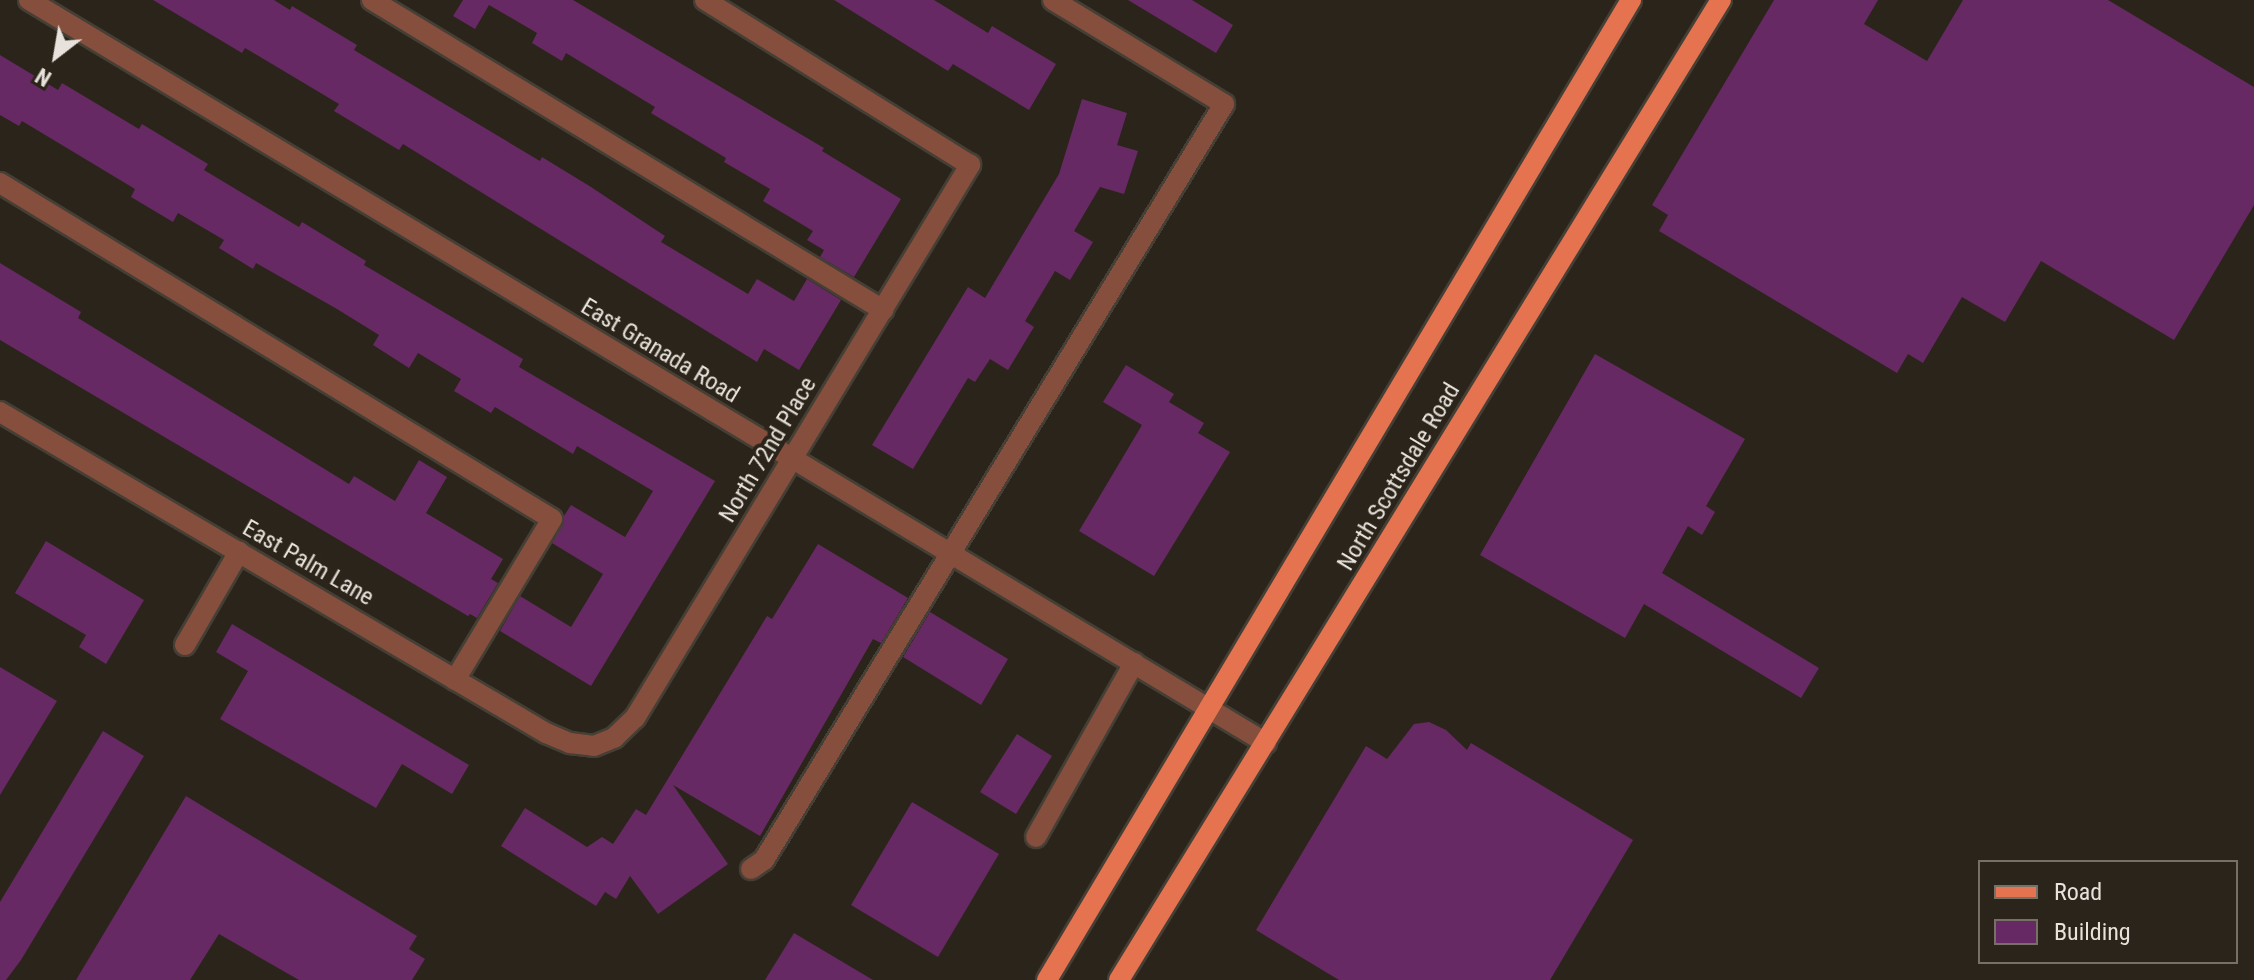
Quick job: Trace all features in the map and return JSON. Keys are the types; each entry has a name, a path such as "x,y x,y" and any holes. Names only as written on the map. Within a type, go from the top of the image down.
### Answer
{"main road":[{"name":"North Scottsdale Road","path":"1047,980 1631,0"},
{"name":"North Scottsdale Road","path":"1119,980 1721,0"}],"street":[{"path":"372,0 883,310"},
{"name":"North 72nd Place","path":"594,746 614,738 635,718 970,165 705,0"},
{"path":"751,869 764,860 1224,104 1053,0"},
{"name":"East Granada Road","path":"29,1 1266,743"},
{"path":"0,183 552,519 455,680"},
{"name":"East Palm Lane","path":"0,412 546,733 570,743 594,746"},
{"path":"185,645 239,552"},
{"path":"1036,837 1134,663"}],"building":[{"path":"153,0 274,0 290,10 292,6 357,45 354,50 540,161 542,157 591,187 665,236 661,242 748,294 757,279 794,301 807,279 841,300 799,370 764,349 757,362 403,144 399,150 334,111 339,104 245,48 242,53"},
{"path":"463,0 573,0 824,148 822,151 901,199 854,277 820,257 824,250 807,240 813,231 763,201 770,189 724,162 726,158 651,113 655,107 566,53 562,61 532,43 537,33 489,5 475,29 453,16"},
{"path":"834,0 934,0 988,33 992,26 1056,64 1029,110 953,64 948,71"},
{"path":"1128,0 1192,0 1233,25 1216,53"},
{"path":"1774,0 1878,0 1864,24 1927,61 1963,0 2108,0 2254,87 2254,205 2174,340 2041,261 2005,322 1962,297 1923,363 1908,354 1897,373 1659,231 1668,215 1652,205"},
{"path":"0,55 58,90 62,83 139,129 142,124 208,164 204,170 299,227 302,222 366,261 364,265 523,359 519,367 715,481 591,686 500,631 520,596 571,627 603,574 552,543 571,505 625,537 653,491 577,446 573,454 495,407 491,413 454,391 461,379 418,353 409,368 373,345 379,335 337,309 256,263 253,269 219,248 224,240 178,213 173,222 131,197 135,189 22,121 19,126 0,115"},
{"path":"1082,99 1127,113 1117,145 1138,151 1124,194 1100,187 1074,231 1093,242 1070,280 1055,271 1025,321 1034,327 1008,370 990,359 975,382 968,378 913,469 872,445 968,287 985,298 1059,174"},
{"path":"0,263 81,312 78,318 349,484 354,476 395,501 419,460 447,477 426,513 503,559 491,579 498,583 477,618 468,616 0,340"},
{"path":"1595,354 1745,439 1706,506 1715,512 1702,535 1688,526 1662,573 1819,668 1801,698 1644,604 1625,638 1480,555"},
{"path":"1126,365 1174,394 1169,402 1204,423 1198,433 1230,452 1154,576 1079,531 1142,425 1103,402"},
{"path":"46,541 144,600 106,664 79,647 86,635 15,593"},
{"path":"818,544 908,598 881,643 873,639 760,836 673,785 728,864 658,914 630,876 616,899 605,892 596,906 501,846 525,808 587,847 602,837 613,844 636,809 646,815 767,616 772,619"},
{"path":"930,612 1008,659 981,705 903,657"},
{"path":"232,624 469,765 452,794 402,764 376,808 220,719 248,671 216,652"},
{"path":"0,667 57,701 0,795"},
{"path":"1429,722 1446,730 1467,750 1471,743 1633,840 1550,980 1339,980 1256,930 1366,746 1387,759 1414,724"},
{"path":"103,731 144,756 21,960 6,980 0,980 0,902"},
{"path":"1017,734 1052,756 1016,814 980,792"},
{"path":"186,796 417,936 409,949 425,959 412,980 299,980 219,934 190,980 76,980"},
{"path":"912,802 999,854 938,957 851,905"},
{"path":"794,933 873,980 765,980"}]}
